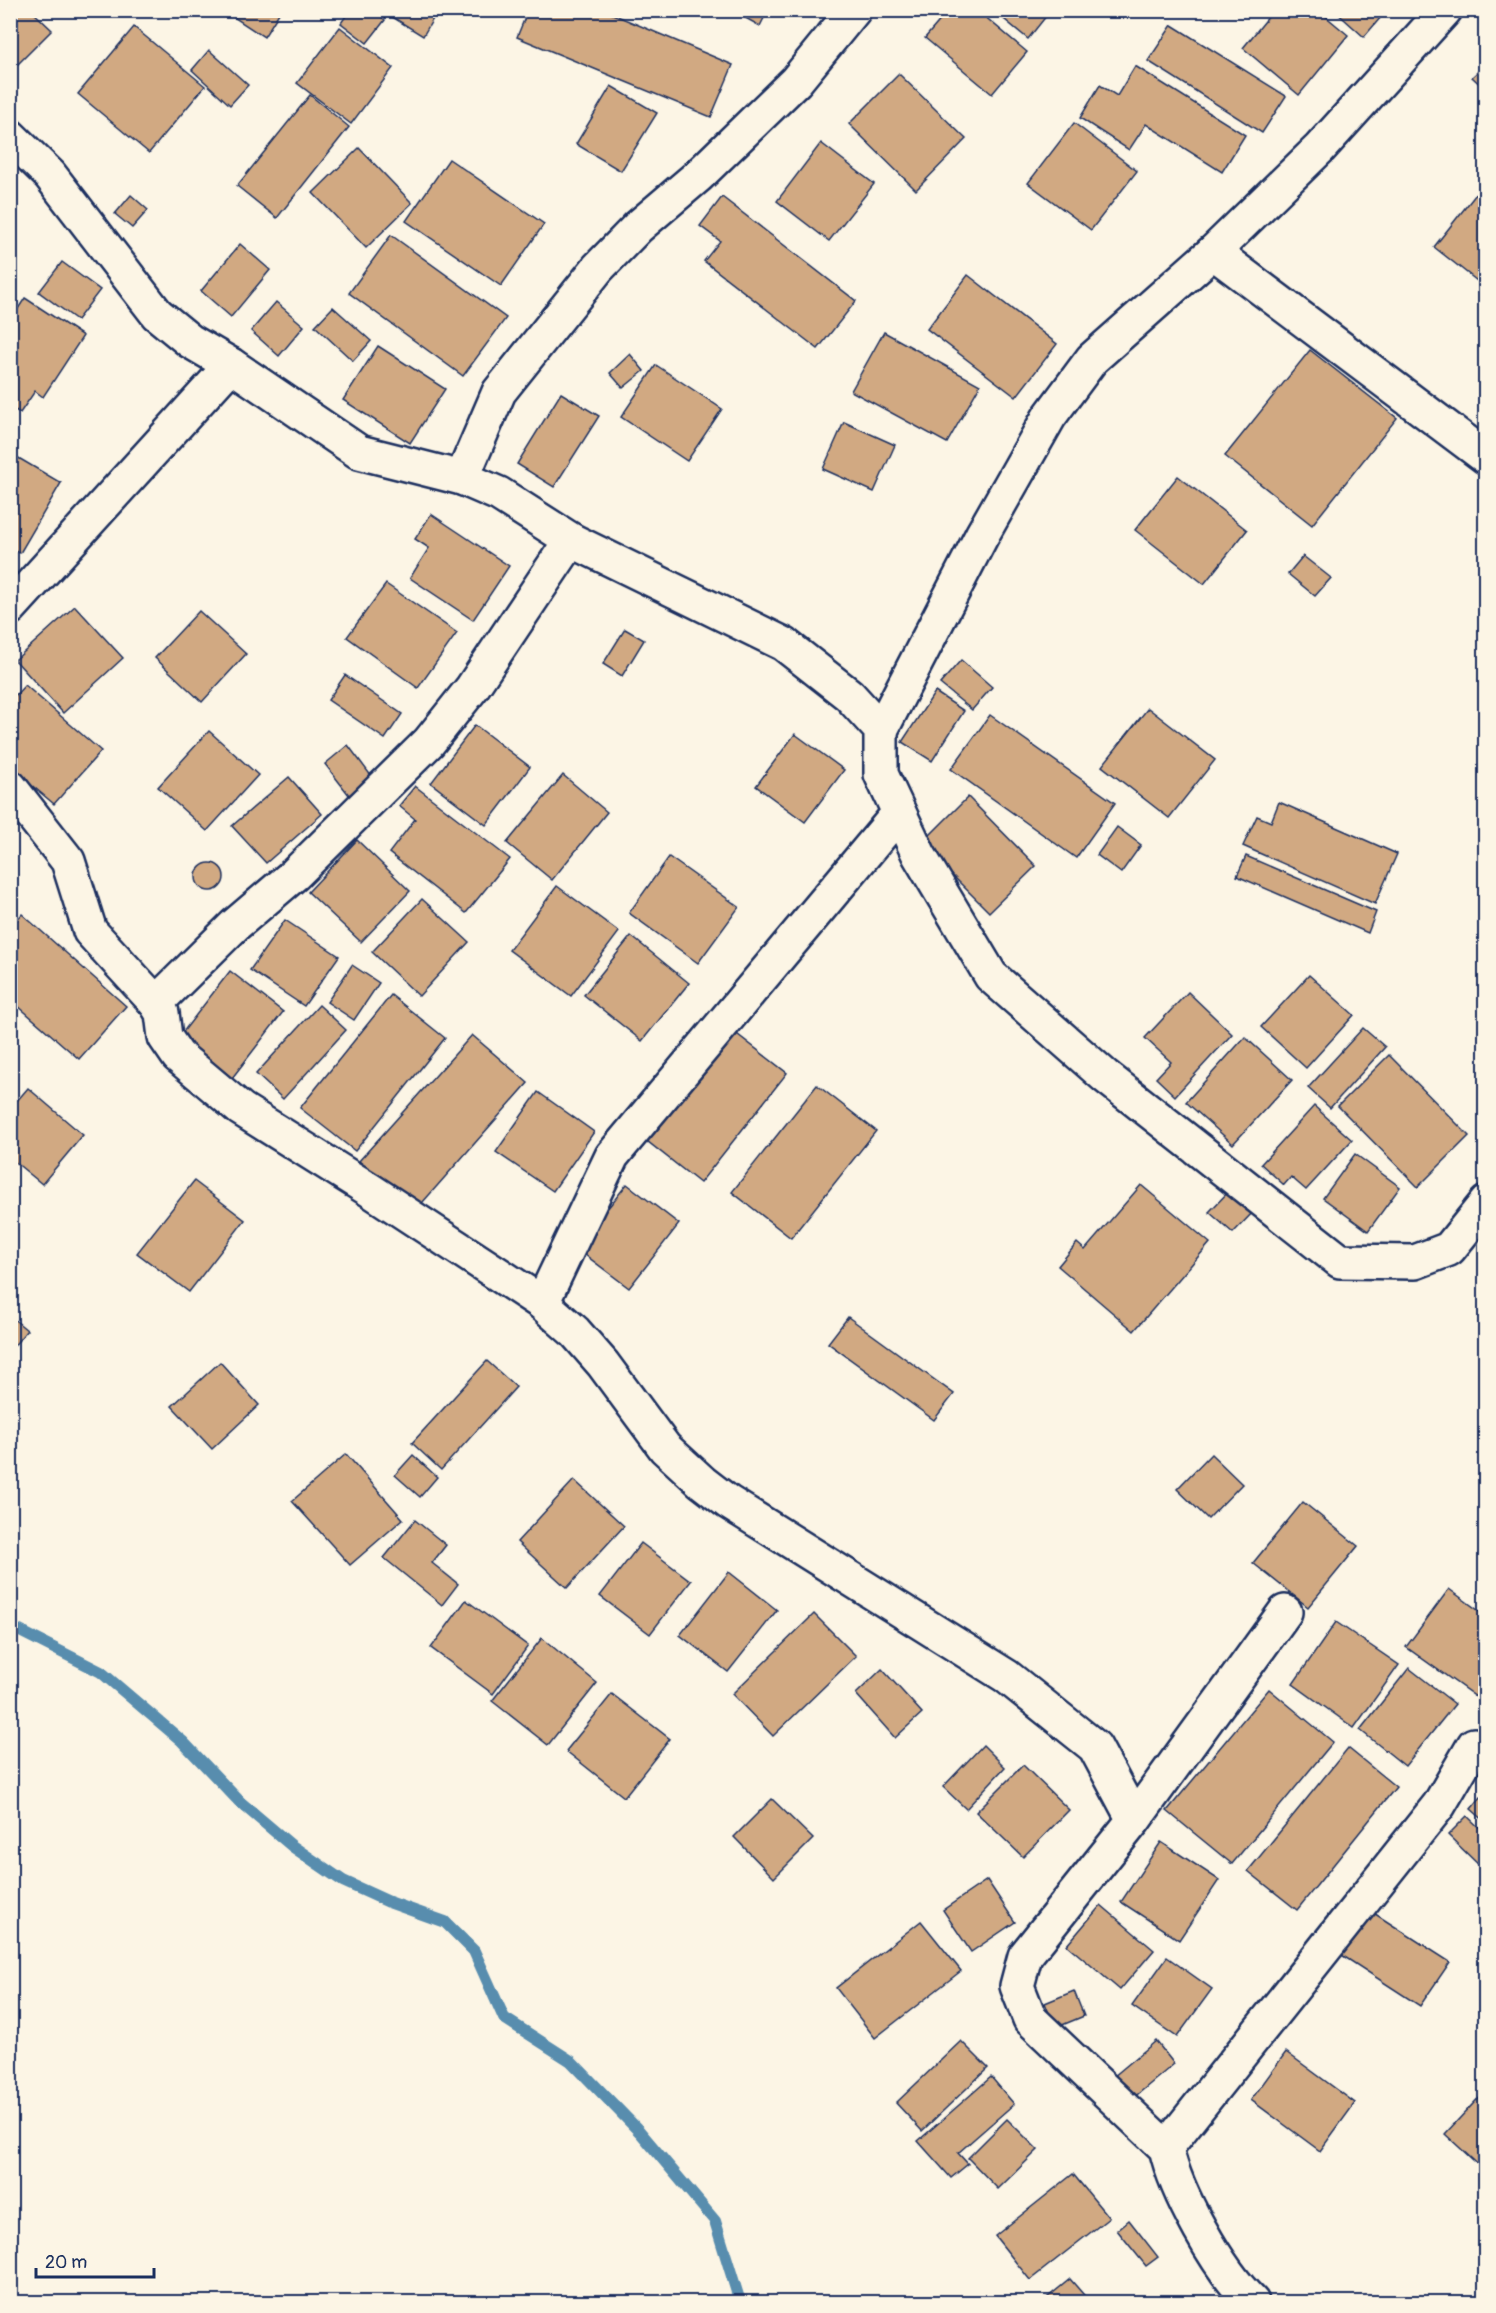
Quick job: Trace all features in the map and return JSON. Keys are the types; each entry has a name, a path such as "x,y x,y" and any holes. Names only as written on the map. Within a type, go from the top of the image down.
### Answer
{"street":[{"path":"462,478 499,392 598,268 638,227 698,176 796,81 854,10"},
{"path":"1444,10 1320,148 1213,252 1092,359 1049,417 982,535 881,730 880,774 919,855 991,976 1105,1076 1340,1262 1415,1262 1449,1249 1485,1203"},
{"path":"10,136 50,175 157,314 190,341 231,365 359,452 462,478 499,494 571,540 784,644 849,695 881,730"},
{"path":"1213,252 1485,457"},
{"path":"10,608 231,365"},
{"path":"156,1003 235,925 295,874 429,742 472,688 571,540"},
{"path":"10,787 68,861 90,931 156,1003 162,1012 165,1037 178,1056 241,1109 542,1303 575,1332 603,1364 665,1448 702,1482 728,1502 1006,1676 1095,1748 1134,1820"},
{"path":"542,1303 612,1156 899,813"},
{"path":"1252,2302 1238,2289 1214,2252 1170,2169 1166,2148 1030,2019 1017,1986 1025,1956 1134,1820 1286,1611"},
{"path":"1166,2148 1439,1805 1474,1745"}],"building":[{"path":"10,10 31,10 52,30 10,72"},
{"path":"223,10 281,10 264,37"},
{"path":"350,10 373,10 385,20 367,43 341,23"},
{"path":"381,10 438,10 423,36"},
{"path":"528,10 603,10 733,65 711,117 517,37"},
{"path":"731,10 768,10 760,26"},
{"path":"949,10 977,10 1027,52 992,94 925,38"},
{"path":"993,10 1051,10 1028,39"},
{"path":"1274,10 1318,10 1348,35 1299,95 1243,48"},
{"path":"1334,10 1387,10 1364,37"},
{"path":"1172,25 1286,96 1262,133 1148,61"},
{"path":"134,27 205,86 149,153 78,94"},
{"path":"340,27 393,68 351,124 297,83"},
{"path":"209,50 248,85 230,105 192,70"},
{"path":"1486,64 1486,90 1472,77"},
{"path":"1135,66 1245,135 1222,172 1146,124 1129,150 1080,118 1100,85 1117,96"},
{"path":"899,74 966,139 916,190 849,124"},
{"path":"611,86 657,113 621,171 576,144"},
{"path":"310,95 349,127 277,218 237,186"},
{"path":"1074,123 1137,171 1091,230 1028,183"},
{"path":"821,143 874,184 829,241 777,201"},
{"path":"359,148 412,203 366,248 313,193"},
{"path":"449,159 544,224 501,286 406,221"},
{"path":"1480,189 1486,193 1486,288 1434,247"},
{"path":"131,195 148,210 132,228 115,214"},
{"path":"722,197 856,301 818,349 704,261 720,241 700,226"},
{"path":"391,235 506,318 463,376 349,293"},
{"path":"240,244 270,270 231,317 201,291"},
{"path":"62,262 100,290 77,320 39,292"},
{"path":"968,275 1057,344 1016,397 927,329"},
{"path":"25,298 83,336 43,397 35,391 20,413 10,407 10,321"},
{"path":"276,302 304,326 279,356 251,331"},
{"path":"333,307 371,341 353,361 315,326"},
{"path":"884,332 980,385 947,443 851,391"},
{"path":"378,346 445,389 410,443 343,400"},
{"path":"1310,350 1397,418 1312,525 1225,456"},
{"path":"630,354 644,371 623,388 610,373"},
{"path":"656,365 722,409 687,461 621,417"},
{"path":"561,393 599,416 554,487 517,464"},
{"path":"844,422 895,445 874,492 823,469"},
{"path":"10,453 61,483 20,553 10,548"},
{"path":"1178,476 1247,530 1204,584 1135,530"},
{"path":"431,514 509,566 473,620 410,578 429,548 415,539"},
{"path":"1303,556 1331,578 1315,596 1288,574"},
{"path":"386,584 457,633 418,688 347,637"},
{"path":"75,606 123,658 63,713 15,660"},
{"path":"199,611 246,654 202,702 155,658"},
{"path":"625,629 644,640 622,676 603,664"},
{"path":"961,660 992,687 972,710 940,684"},
{"path":"345,675 402,714 385,739 328,700"},
{"path":"25,685 101,751 54,804 10,767 10,701"},
{"path":"935,692 964,711 932,761 902,742"},
{"path":"1148,708 1215,760 1169,818 1102,766"},
{"path":"990,715 1115,803 1076,858 951,769"},
{"path":"475,725 530,767 486,825 431,783"},
{"path":"209,731 258,775 207,831 158,787"},
{"path":"795,734 844,770 805,822 756,786"},
{"path":"348,745 372,777 349,795 325,764"},
{"path":"563,775 607,812 552,880 507,843"},
{"path":"289,777 322,814 266,863 232,826"},
{"path":"415,786 510,859 466,913 389,853 415,819 399,806"},
{"path":"968,797 1036,866 989,912 921,844"},
{"path":"1279,802 1397,854 1375,904 1243,846 1257,816 1271,822"},
{"path":"1117,827 1141,845 1121,873 1097,855"},
{"path":"357,840 410,891 361,942 308,892"},
{"path":"1246,856 1376,912 1368,933 1237,876"},
{"path":"669,857 739,907 698,963 629,913"},
{"path":"210,863 220,867 224,877 220,887 210,891 200,887 196,877 200,867"},
{"path":"557,886 619,932 571,996 509,950"},
{"path":"422,899 469,942 419,996 372,952"},
{"path":"22,914 126,1006 79,1059 10,999 10,928"},
{"path":"285,920 339,956 304,1006 250,970"},
{"path":"631,936 689,983 642,1041 584,995"},
{"path":"352,965 379,983 354,1020 327,1002"},
{"path":"230,971 283,1012 229,1082 176,1041"},
{"path":"1309,975 1354,1015 1306,1068 1261,1027"},
{"path":"1188,992 1232,1034 1175,1096 1156,1078 1171,1062 1145,1038"},
{"path":"391,995 445,1038 355,1151 300,1108"},
{"path":"319,1005 346,1030 283,1099 256,1074"},
{"path":"1363,1028 1385,1047 1330,1108 1308,1088"},
{"path":"733,1031 787,1073 700,1183 647,1141"},
{"path":"472,1035 528,1083 415,1211 359,1161"},
{"path":"1245,1037 1292,1080 1233,1144 1186,1102"},
{"path":"1389,1055 1469,1136 1418,1187 1338,1106"},
{"path":"817,1085 876,1131 791,1238 732,1192"},
{"path":"28,1088 83,1135 42,1184 10,1158 10,1109"},
{"path":"538,1092 594,1132 553,1191 496,1152"},
{"path":"1314,1106 1352,1140 1306,1190 1291,1177 1284,1185 1261,1164"},
{"path":"1355,1154 1400,1187 1368,1231 1323,1198"},
{"path":"194,1181 245,1220 189,1292 137,1253"},
{"path":"627,1184 679,1224 629,1288 576,1248"},
{"path":"1141,1185 1210,1243 1134,1331 1058,1266 1077,1243 1085,1250"},
{"path":"1230,1190 1254,1211 1233,1233 1209,1212"},
{"path":"10,1316 27,1330 10,1351"},
{"path":"848,1317 954,1394 934,1420 828,1343"},
{"path":"487,1361 516,1387 441,1470 412,1443"},
{"path":"220,1362 259,1405 212,1449 172,1406"},
{"path":"346,1454 403,1519 350,1565 292,1501"},
{"path":"1211,1454 1242,1484 1208,1519 1177,1489"},
{"path":"413,1455 437,1477 420,1497 395,1475"},
{"path":"574,1480 624,1526 567,1588 517,1542"},
{"path":"1303,1502 1358,1546 1308,1607 1253,1563"},
{"path":"415,1520 446,1545 432,1563 458,1584 442,1605 384,1558"},
{"path":"641,1543 691,1581 650,1634 600,1596"},
{"path":"729,1572 777,1610 728,1672 680,1635"},
{"path":"1449,1589 1486,1616 1486,1704 1406,1647"},
{"path":"466,1600 528,1646 493,1694 431,1648"},
{"path":"814,1614 856,1656 773,1736 732,1694"},
{"path":"1336,1622 1399,1665 1354,1728 1293,1684"},
{"path":"542,1638 597,1683 548,1745 492,1701"},
{"path":"1409,1668 1455,1704 1405,1766 1360,1730"},
{"path":"882,1669 922,1713 895,1738 856,1694"},
{"path":"1269,1689 1333,1742 1232,1864 1167,1811"},
{"path":"612,1694 670,1739 624,1797 566,1751"},
{"path":"983,1745 1005,1767 966,1809 943,1787"},
{"path":"1348,1748 1396,1787 1297,1910 1248,1871"},
{"path":"1023,1765 1069,1810 1023,1857 976,1812"},
{"path":"1486,1791 1486,1822 1471,1809"},
{"path":"772,1799 813,1839 774,1878 734,1837"},
{"path":"1467,1816 1486,1834 1486,1872 1448,1835"},
{"path":"1161,1842 1219,1880 1179,1940 1121,1902"},
{"path":"987,1880 1015,1922 971,1952 943,1910"},
{"path":"1101,1905 1154,1950 1120,1990 1067,1945"},
{"path":"1369,1910 1450,1962 1420,2006 1340,1954"},
{"path":"921,1921 961,1971 875,2038 836,1988"},
{"path":"1167,1957 1212,1989 1177,2037 1132,2006"},
{"path":"1074,1991 1084,2016 1055,2028 1045,2003"},
{"path":"961,2041 988,2068 922,2131 896,2103"},
{"path":"1156,2041 1174,2064 1126,2104 1107,2082"},
{"path":"1286,2052 1355,2103 1320,2151 1251,2100"},
{"path":"991,2077 1014,2104 958,2153 968,2164 951,2178 918,2141"},
{"path":"1486,2090 1486,2172 1445,2134"},
{"path":"1007,2119 1038,2150 998,2189 968,2158"},
{"path":"1073,2174 1109,2218 1030,2280 995,2236"},
{"path":"1129,2220 1158,2257 1146,2266 1117,2230"},
{"path":"1070,2279 1090,2302 1042,2302"}],"waterway":[{"path":"10,1626 101,1672 182,1741 240,1802 292,1846 343,1881 389,1902 445,1922 474,1951 504,2018 571,2061 640,2132 715,2221 740,2302"}]}
